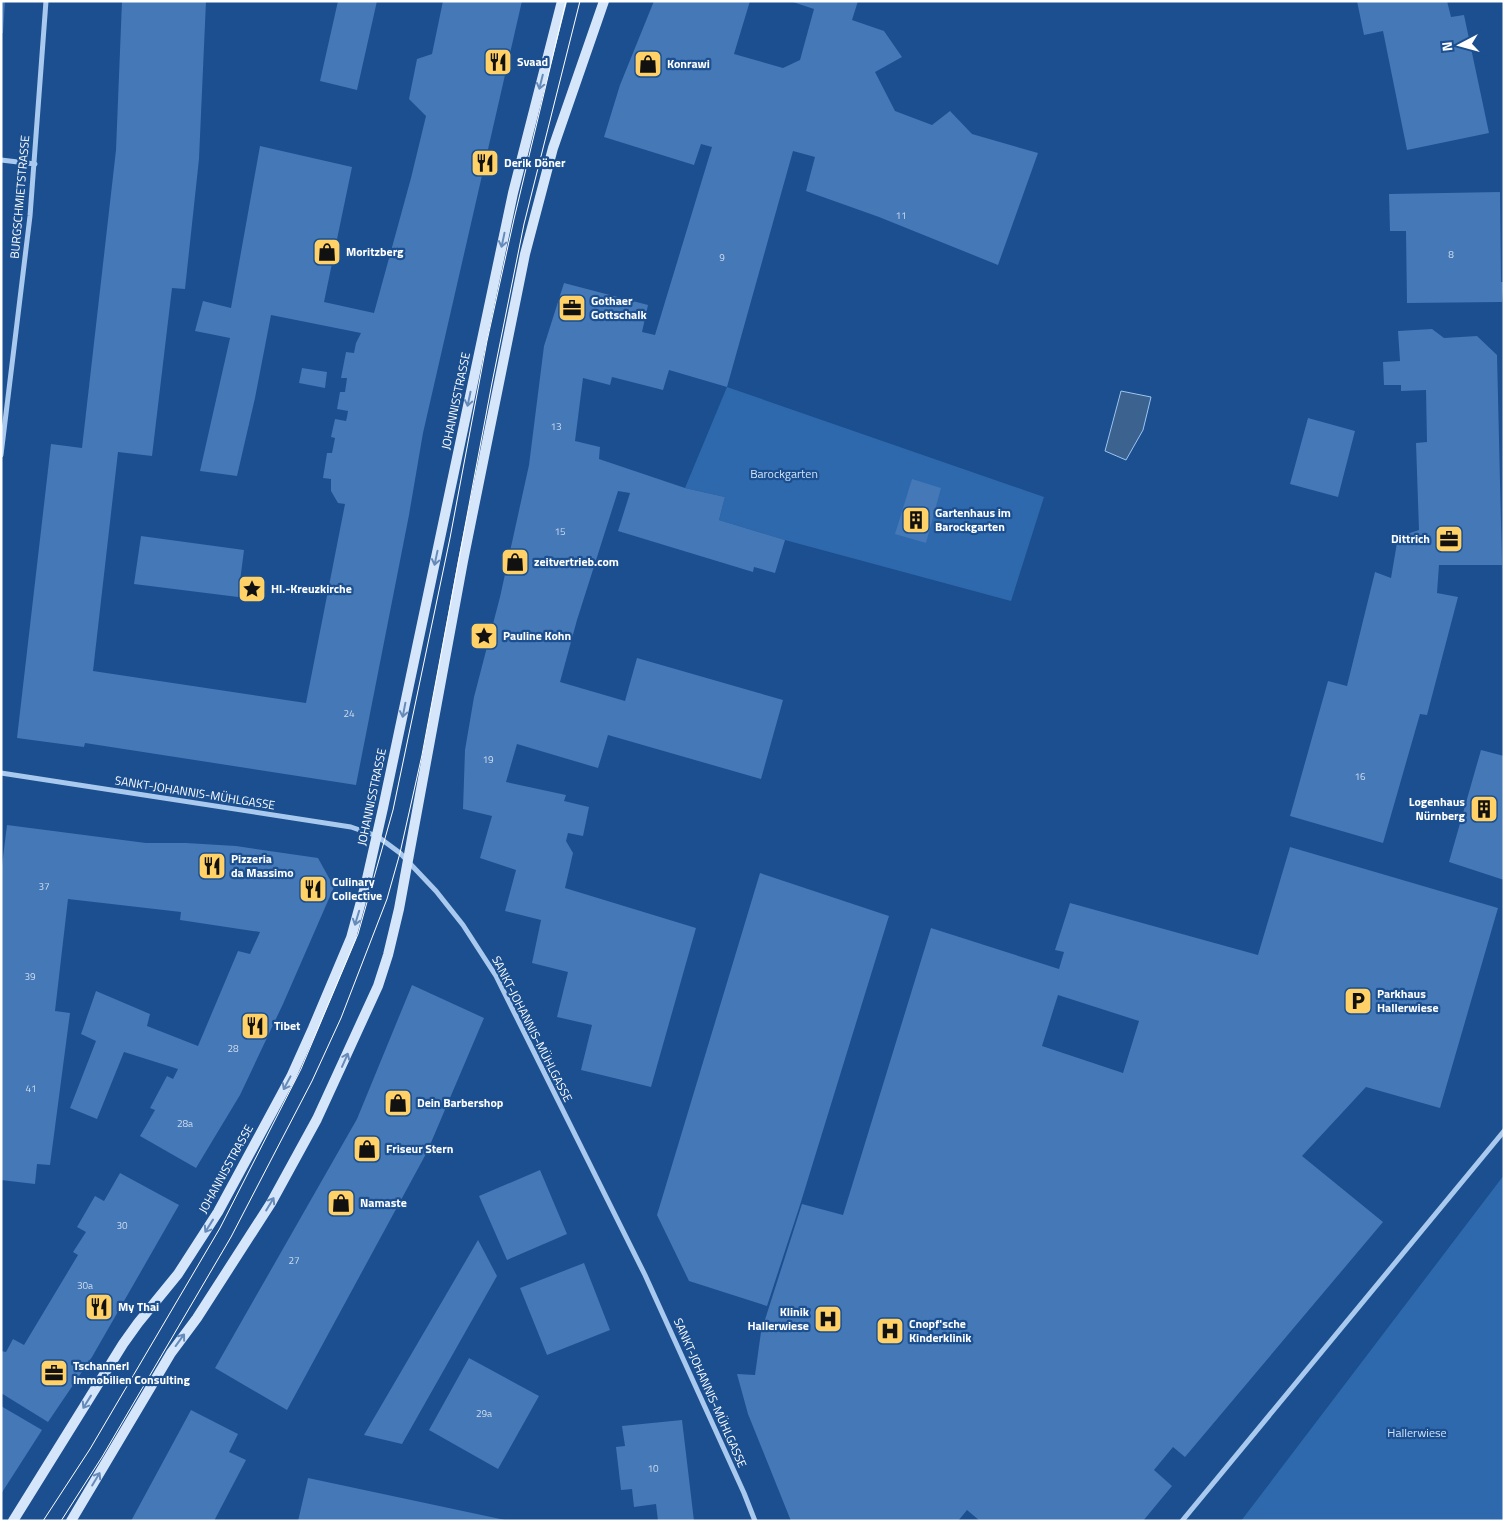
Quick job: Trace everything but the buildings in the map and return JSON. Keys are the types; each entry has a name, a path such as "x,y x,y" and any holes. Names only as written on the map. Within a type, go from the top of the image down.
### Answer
{"main road":[{"name":"JOHANNISSTRASSE","path":"13,1521 123,1344 178,1274 209,1225 291,1077 350,938 377,836 513,193 562,1"},
{"path":"71,1521 171,1353 202,1310 271,1202 317,1119 378,986 388,955 408,862 462,561 525,254 554,148 604,1"}],"street":[{"name":"BURGSCHMIETSTRASSE","path":"1,454 35,164 46,1"},
{"path":"1,160 35,164"},
{"name":"SANKT-JOHANNIS-MÜHLGASSE","path":"1,773 351,827 377,836 394,847 436,891 458,919 496,976 646,1275 755,1521"},
{"path":"1182,1521 1504,1131"}],"green space":[{"name":"Barockgarten","path":"727,387 1044,497 1011,601 785,540 719,520 725,497 685,488"},
{"name":"Hallerwiese","path":"1504,1175 1504,1521 1241,1521"}],"shaded area":[{"path":"1121,391 1151,397 1143,430 1126,460 1105,451"}],"tram line":[{"path":"43,1521 90,1449 220,1228 301,1069 358,934 393,810 450,538 487,341 566,1"},
{"path":"61,1521 102,1457 231,1237 312,1081 341,1018 387,899 400,853 422,755 524,224 580,1"}],"place":[{"name":"Svaad","path":"498,62"},
{"name":"Konrawi","path":"648,64"},
{"name":"Derik Döner","path":"485,163"},
{"name":"Moritzberg","path":"327,252"},
{"name":"Gothaer Gottschalk","path":"572,308"},
{"name":"Gartenhaus im Barockgarten","path":"916,520"},
{"name":"Dittrich","path":"1449,539"},
{"name":"zeitvertrieb.com","path":"515,562"},
{"name":"Hl.-Kreuzkirche","path":"252,589"},
{"name":"Pauline Kohn","path":"484,636"},
{"name":"Logenhaus Nürnberg","path":"1484,809"},
{"name":"Pizzeria da Massimo","path":"212,866"},
{"name":"Culinary Collective","path":"313,889"},
{"name":"Parkhaus Hallerwiese","path":"1358,1001"},
{"name":"Tibet","path":"255,1026"},
{"name":"Dein Barbershop","path":"398,1103"},
{"name":"Friseur Stern","path":"367,1149"},
{"name":"Namaste","path":"341,1203"},
{"name":"My Thai","path":"99,1307"},
{"name":"Klinik Hallerwiese","path":"828,1319"},
{"name":"Cnopf'sche Kinderklinik","path":"890,1331"},
{"name":"Tschannerl Immobilien Consulting","path":"54,1373"}]}
